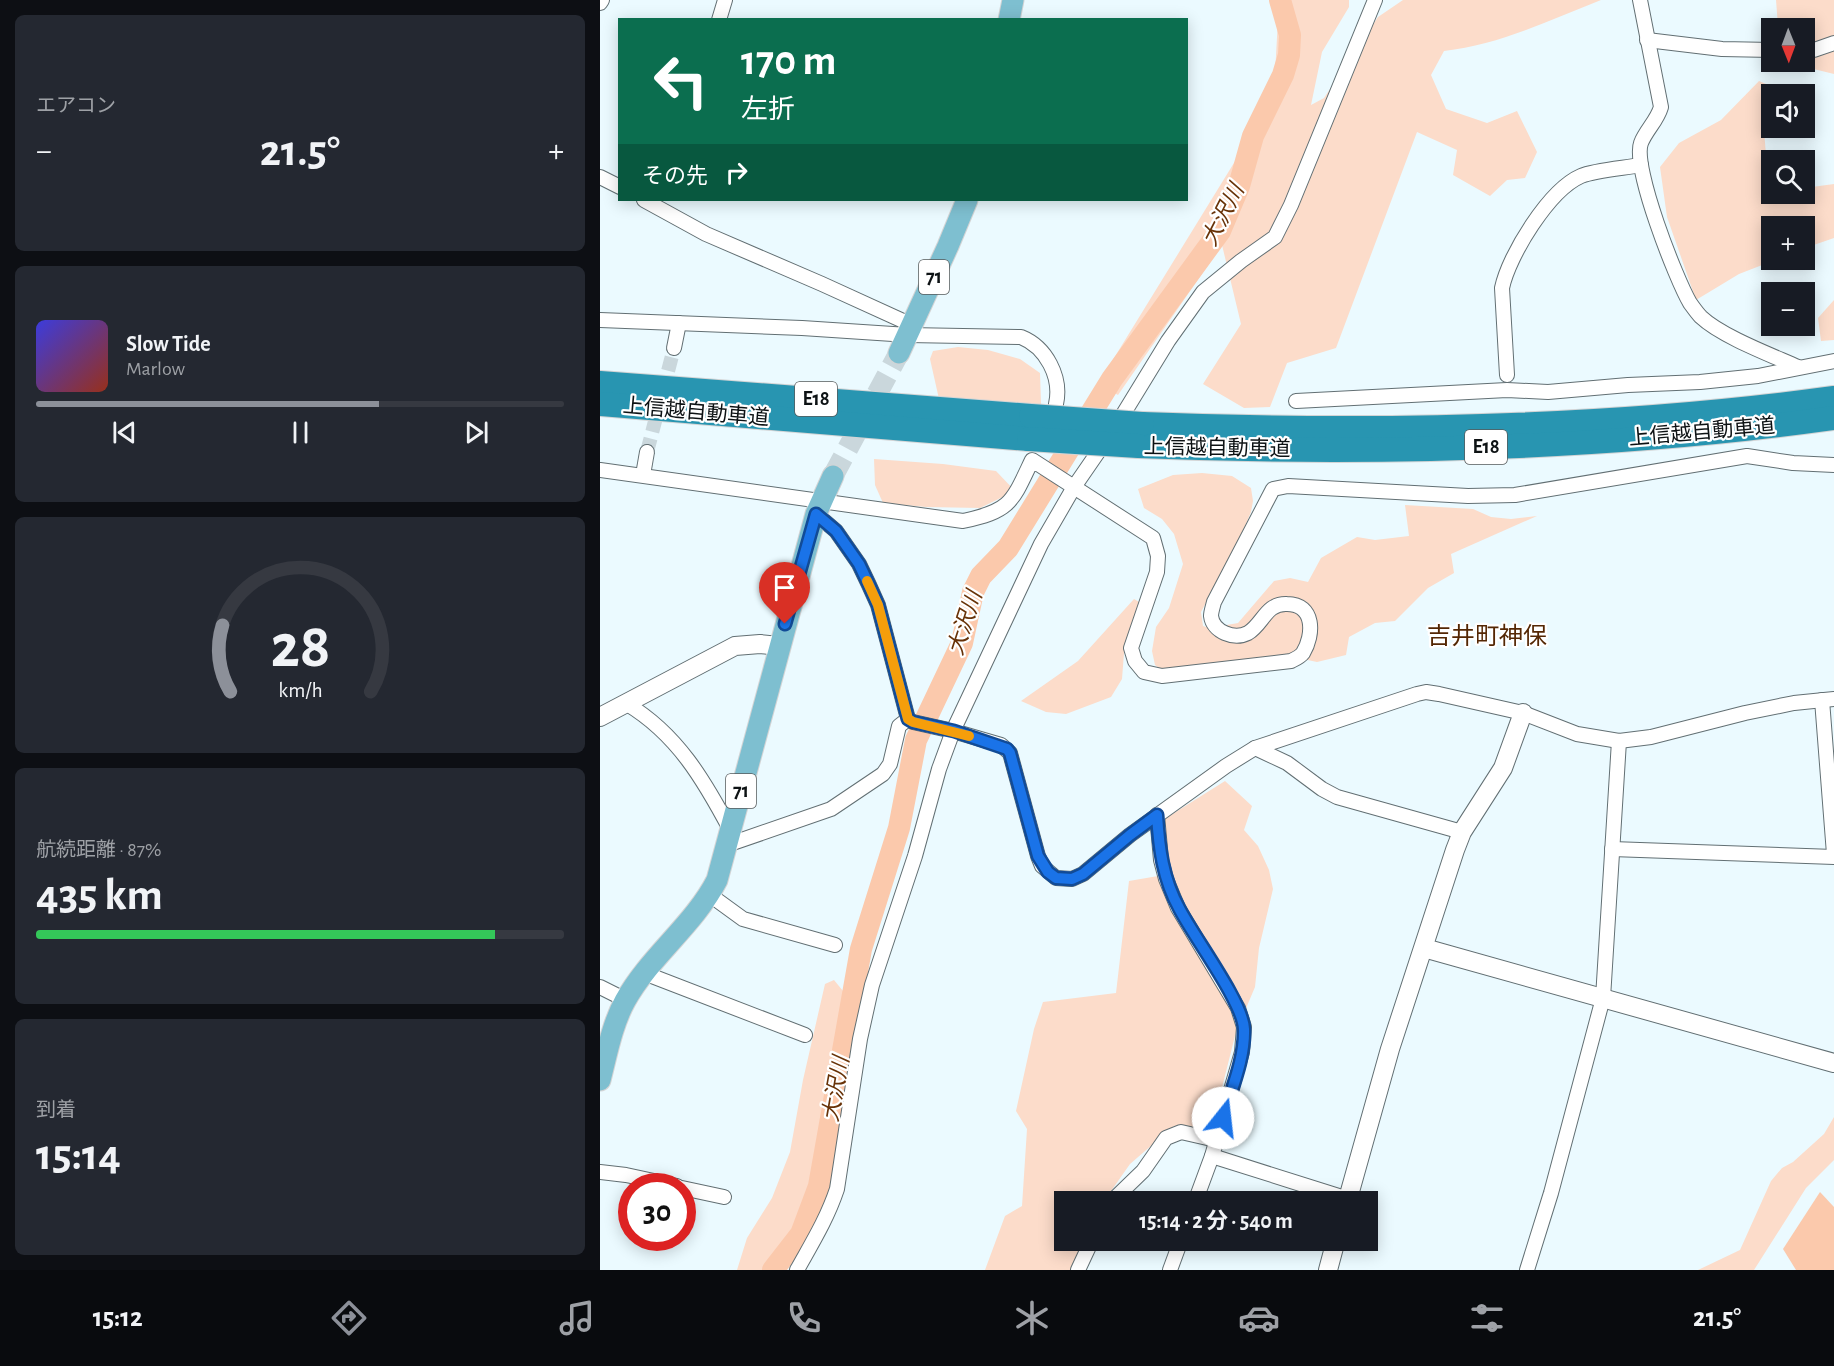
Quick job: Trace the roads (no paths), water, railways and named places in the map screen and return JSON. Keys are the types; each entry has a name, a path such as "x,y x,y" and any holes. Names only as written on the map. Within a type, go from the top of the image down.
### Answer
{"highway":[{"name":"上信越自動車道","path":"600,383 1030,428"},
{"name":"上信越自動車道","path":"1140,435 1276,428 1431,428 1515,425 1668,415 1834,398"},
{"name":"上信越自動車道","path":"600,404 1030,428 1351,450 1515,447 1669,436 1834,418"}],"main road":[{"path":"1009,18 1013,0"},
{"name":"71","path":"906,338 967,201"},
{"name":"71","path":"600,1080 616,1020 626,1000 644,973 710,895 717,880 818,508 832,476"}],"street":[{"path":"719,18 725,0"},
{"path":"797,1270 830,1212 837,1189 860,1039 872,985 915,856 939,769 954,731 1041,544 1168,341 1203,292 1275,237 1296,194 1375,0"},
{"path":"1640,0 1660,92 1661,107 1658,118 1641,143 1642,176 1672,264 1690,304 1702,318 1723,332 1798,368"},
{"path":"1647,40 1722,49 1761,50"},
{"path":"1815,50 1834,43"},
{"path":"1507,375 1502,288 1504,279 1529,229 1561,189 1582,176 1641,165"},
{"path":"600,177 618,186"},
{"path":"649,201 668,205 706,234 822,284 906,338"},
{"path":"600,320 802,328 906,338 1021,337 1031,341 1040,349 1052,368 1058,391 1056,404"},
{"path":"674,348 679,323"},
{"path":"1296,401 1507,390 1548,392 1700,382 1758,376 1834,361"},
{"path":"643,475 647,452"},
{"path":"600,470 643,475 818,508 963,521 989,515 1011,502 1032,460 1153,538 1158,556 1157,572 1131,648 1144,672 1162,676 1292,661 1302,655 1309,636 1310,619 1303,608 1287,604 1270,608 1248,633 1238,635 1223,633 1211,616 1214,602 1273,489 1287,486 1468,496 1515,495 1747,456 1793,463 1834,465"},
{"path":"818,508 859,564 878,605 908,719 1001,745 1010,753 1038,856 1048,872 1056,878 1072,879 1083,874 1157,815 1255,748 1426,692 1523,713 1577,734 1619,741 1651,736 1745,713 1828,699 1834,855 1612,849"},
{"path":"600,717 735,646 760,644 779,646"},
{"path":"627,704 649,717 678,747 699,774 729,838 831,808 883,774 890,764 899,726 908,719"},
{"path":"1351,1191 1390,1049 1462,832 1503,768 1523,713"},
{"path":"1527,1270 1551,1193 1603,998 1619,741"},
{"path":"1255,748 1287,763 1322,789 1337,797 1462,832"},
{"path":"1157,815 1161,860 1166,879 1178,908 1238,1008 1244,1027 1242,1052 1212,1156 1199,1191"},
{"path":"710,895 743,919 835,945"},
{"path":"1424,948 1834,1063"},
{"path":"644,973 805,1035"},
{"path":"600,987 626,1000"},
{"path":"1122,1191 1143,1171 1166,1138 1181,1132 1216,1140"},
{"path":"1212,1156 1320,1191"},
{"path":"600,1172 618,1174"},
{"path":"696,1191 724,1197"},
{"path":"1078,1270 1087,1251"},
{"path":"1170,1270 1177,1251"},
{"path":"1328,1270 1333,1251"}],"waterway":[{"name":"大沢川","path":"773,1270 801,1234 819,1186 861,949 899,828 916,740 962,643 973,592 981,576 1008,548 1112,379 1220,231 1239,186 1253,136 1283,75 1289,55 1290,35 1280,0"}],"tunnel":[{"path":"647,452 674,348"},
{"path":"833,476 899,353"}],"district":[{"name":"吉井町神保","path":"1487,637"}]}
